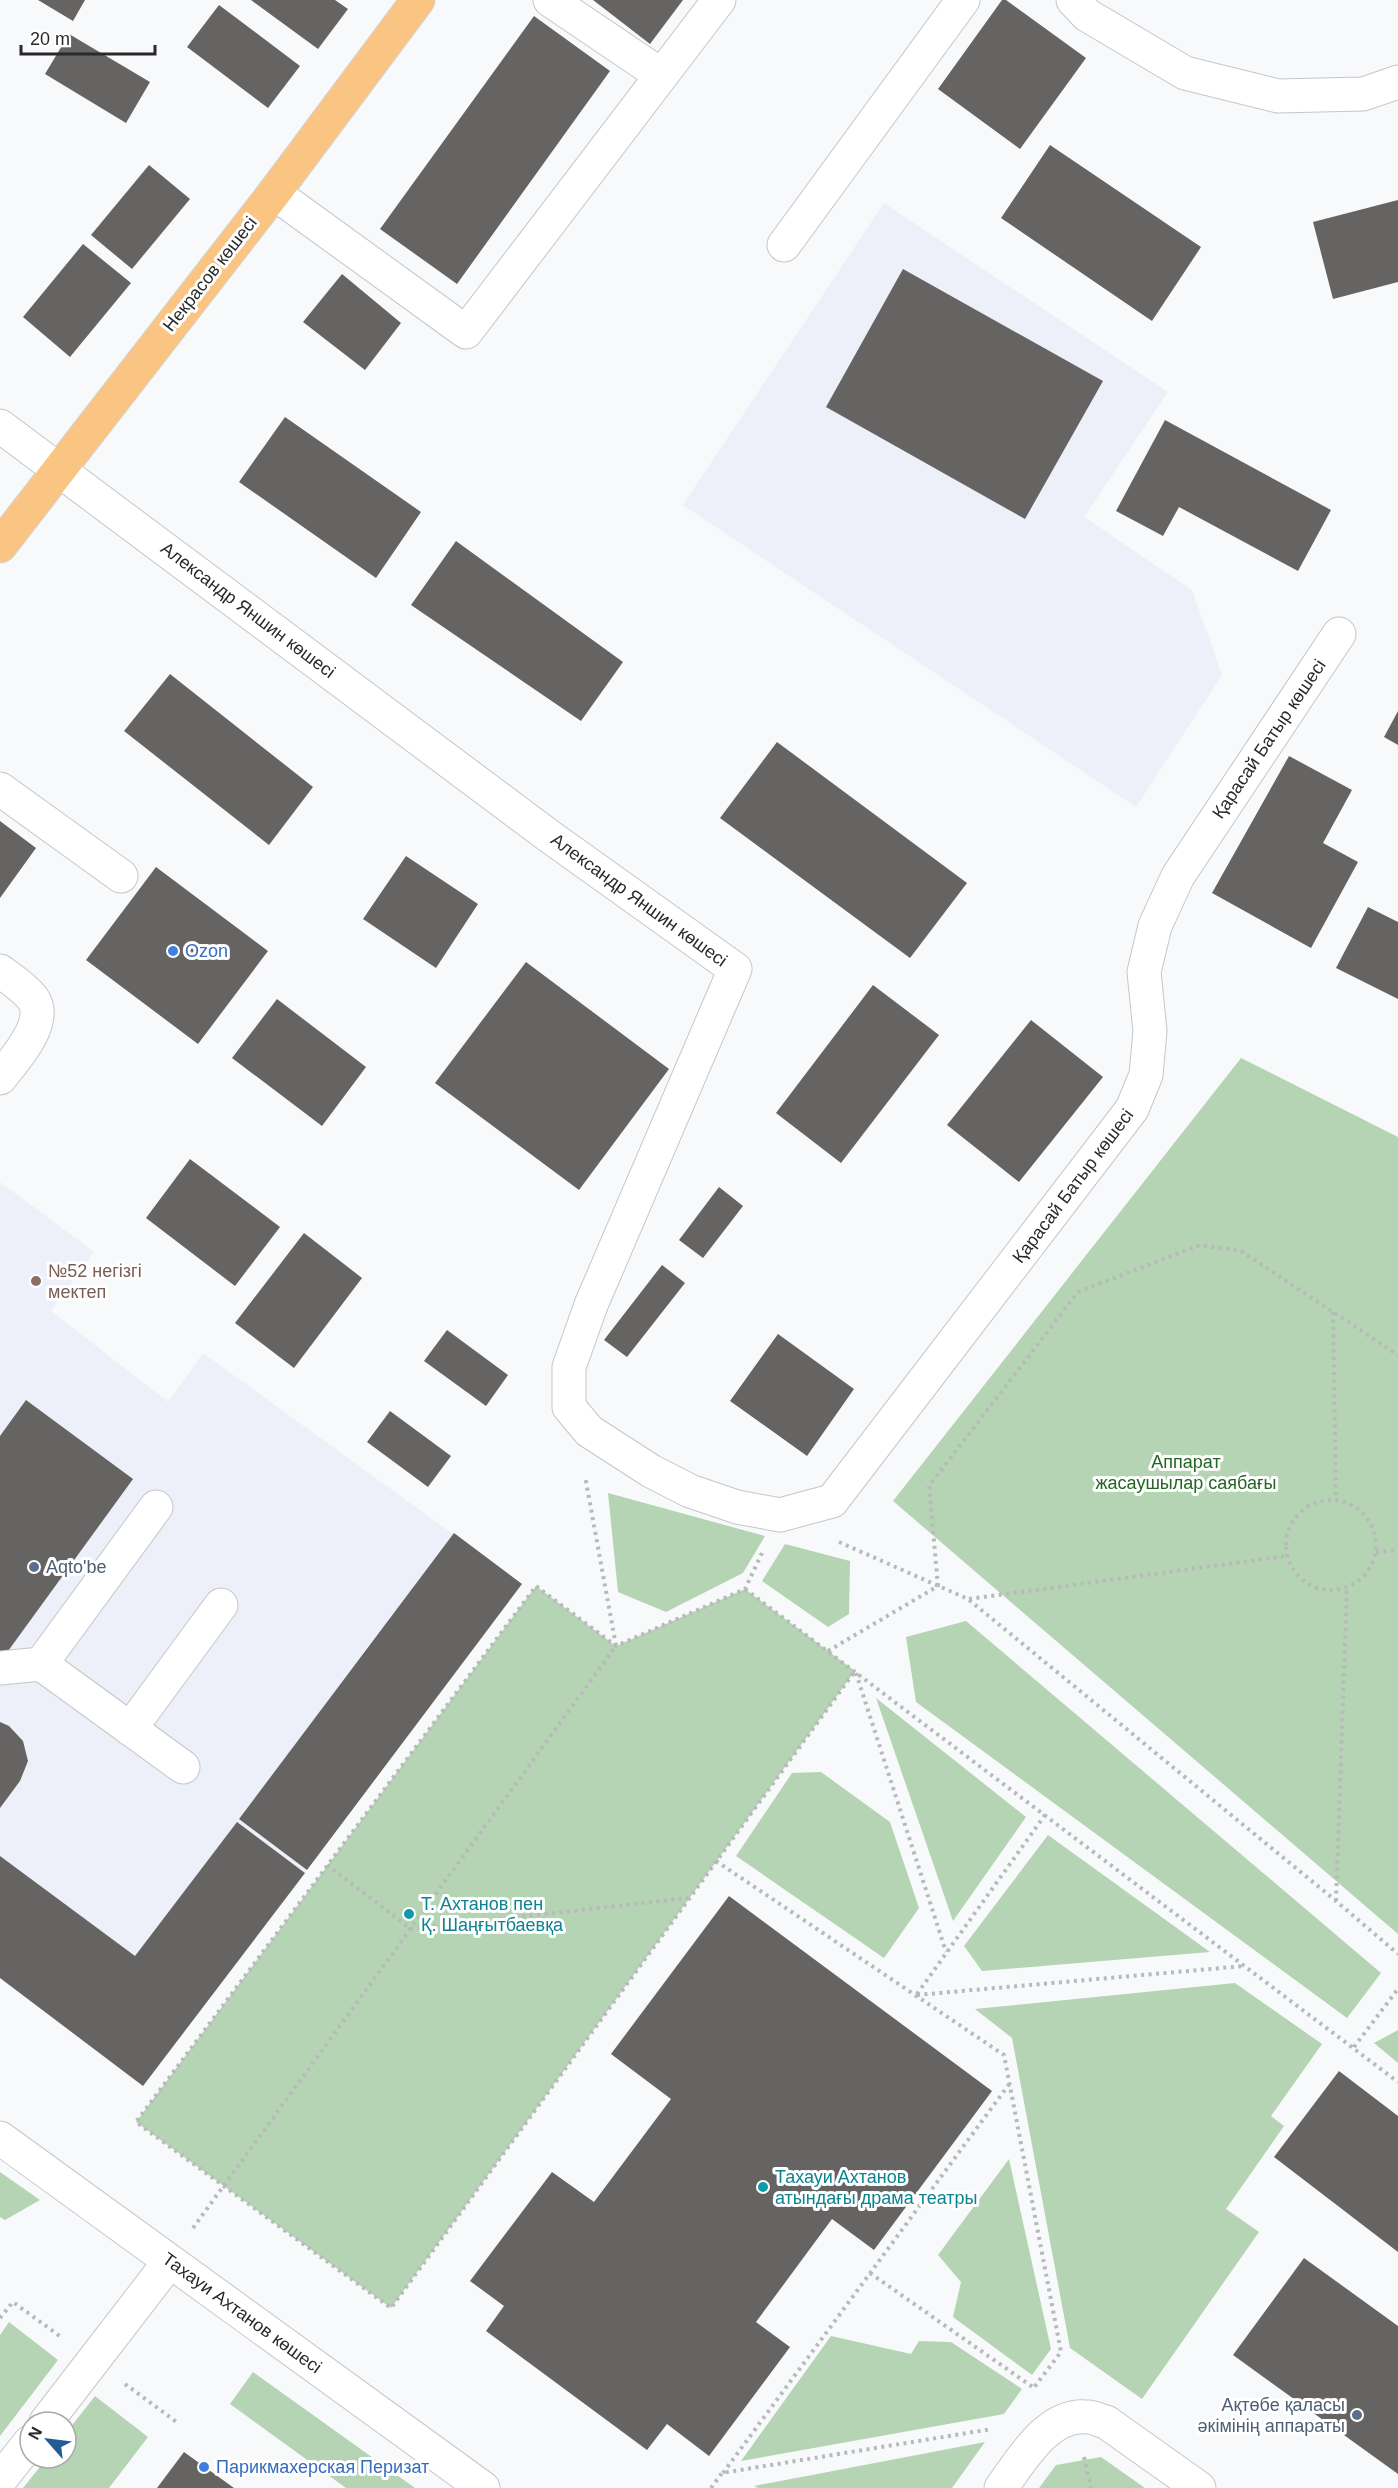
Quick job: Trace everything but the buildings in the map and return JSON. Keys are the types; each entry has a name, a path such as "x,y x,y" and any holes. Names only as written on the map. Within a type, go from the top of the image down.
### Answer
{"main road":[{"name":"Некрасов көшесі","path":"0,546 58,468 274,193 418,0"}],"street":[{"path":"550,0 661,75"},
{"path":"274,193 466,332 719,0"},
{"path":"784,245 963,0"},
{"path":"1072,0 1087,15 1185,73 1278,96 1362,94 1398,82"},
{"name":"Александр Яншин көшесі","path":"0,426 549,836 735,969 591,1305 569,1367 569,1407 589,1431 651,1471 690,1491 737,1507 780,1515"},
{"name":"Қарасай Батыр көшесі","path":"780,1515 832,1501 1132,1109 1146,1075 1150,1031 1144,972 1155,926 1179,876 1340,634"},
{"path":"0,789 121,876"},
{"path":"0,971 34,1000 38,1016 28,1041 0,1078"},
{"path":"40,1664 156,1507"},
{"path":"130,1729 221,1605"},
{"path":"0,1668 40,1664 183,1767"},
{"name":"Тахауи Ахтанов көшесі","path":"0,2138 483,2488"},
{"path":"55,2410 170,2261"},
{"path":"1001,2488 1029,2450 1049,2430 1068,2419 1088,2417 1106,2422 1199,2488"},
{"path":"0,2480 18,2457"}],"path":[{"path":"938,1586 929,1486 1078,1292 1200,1245 1241,1251 1398,1355"},
{"path":"1333,1312 1336,1500"},
{"path":"589,1431 582,1461 616,1646"},
{"path":"1322,1500 1336,1500 1350,1504 1371,1524 1376,1538 1376,1552 1361,1580 1347,1587 1332,1590 1317,1589 1303,1581 1292,1570 1286,1556 1285,1540 1289,1527 1297,1514 1308,1505 1322,1500"},
{"path":"170,2261 616,1646 745,1589 780,1515 968,1599 1397,1951"},
{"path":"1376,1552 1398,1550"},
{"path":"968,1599 1286,1556"},
{"path":"616,1646 536,1586 136,2121 391,2308 855,1671"},
{"path":"828,1651 938,1586"},
{"path":"1336,1900 1347,1587"},
{"path":"745,1589 1398,2082"},
{"path":"855,1671 946,1952"},
{"path":"916,1995 1045,1815"},
{"path":"716,1861 1004,2055 1061,2352 1028,2396"},
{"path":"327,1865 411,1929 688,1898"},
{"path":"916,1995 1245,1965"},
{"path":"1354,2047 1398,1989"},
{"path":"711,2488 1010,2083"},
{"path":"870,2273 1034,2388"},
{"path":"722,2473 993,2429"}],"shaded area":[{"path":"884,203 1168,392 1084,517 1192,590 1222,675 1136,807 683,505"},
{"path":"0,1182 94,1252 51,1311 168,1402 203,1353 522,1584 143,2086 0,1978"}],"green space":[{"name":"Аппарат жасаушылар саябағы","path":"1241,1058 1398,1137 1398,1934 893,1501"},
{"path":"608,1493 765,1536 743,1573 666,1612 618,1592"},
{"path":"785,1544 850,1561 849,1614 828,1627 762,1581"},
{"path":"536,1586 616,1646 745,1589 855,1671 391,2308 136,2122"},
{"path":"966,1621 1381,1973 1347,2018 916,1702 906,1637"},
{"path":"876,1698 1026,1817 953,1921"},
{"path":"821,1772 890,1822 919,1908 884,1958 736,1856 792,1773"},
{"path":"1048,1835 1210,1952 982,1971 964,1946"},
{"path":"1235,1983 1322,2044 1271,2116 1284,2126 1226,2209 1259,2232 1142,2399 1070,2348 1012,2038 975,2009"},
{"path":"1398,2030 1398,2063 1374,2043"},
{"path":"1009,2159 1051,2349 1032,2375 953,2317 961,2282 938,2255"},
{"path":"0,2172 40,2200 5,2220 0,2217"},
{"path":"9,2322 58,2360 0,2436 0,2335"},
{"path":"831,2336 911,2354 919,2341 951,2342 1022,2389 1004,2414 741,2461"},
{"path":"253,2372 415,2488 346,2488 230,2404"},
{"path":"95,2396 148,2437 109,2488 23,2488 37,2470 78,2470 78,2418"},
{"path":"985,2442 952,2488 758,2488 754,2486"},
{"path":"1101,2457 1145,2488 1039,2488 1056,2465"}],"place":[{"name":"Ozon","path":"173,951"},
{"name":"№52 негізгі мектеп","path":"36,1281"},
{"name":"Aqto'be","path":"34,1567"},
{"name":"Т. Ахтанов пен Қ. Шаңғытбаевқа","path":"409,1914"},
{"name":"Тахауи Ахтанов атындағы драма театры","path":"763,2187"},
{"name":"Ақтөбе қаласы әкімінің аппараты","path":"1357,2415"},
{"name":"Парикмахерская Перизат","path":"204,2467"}]}
